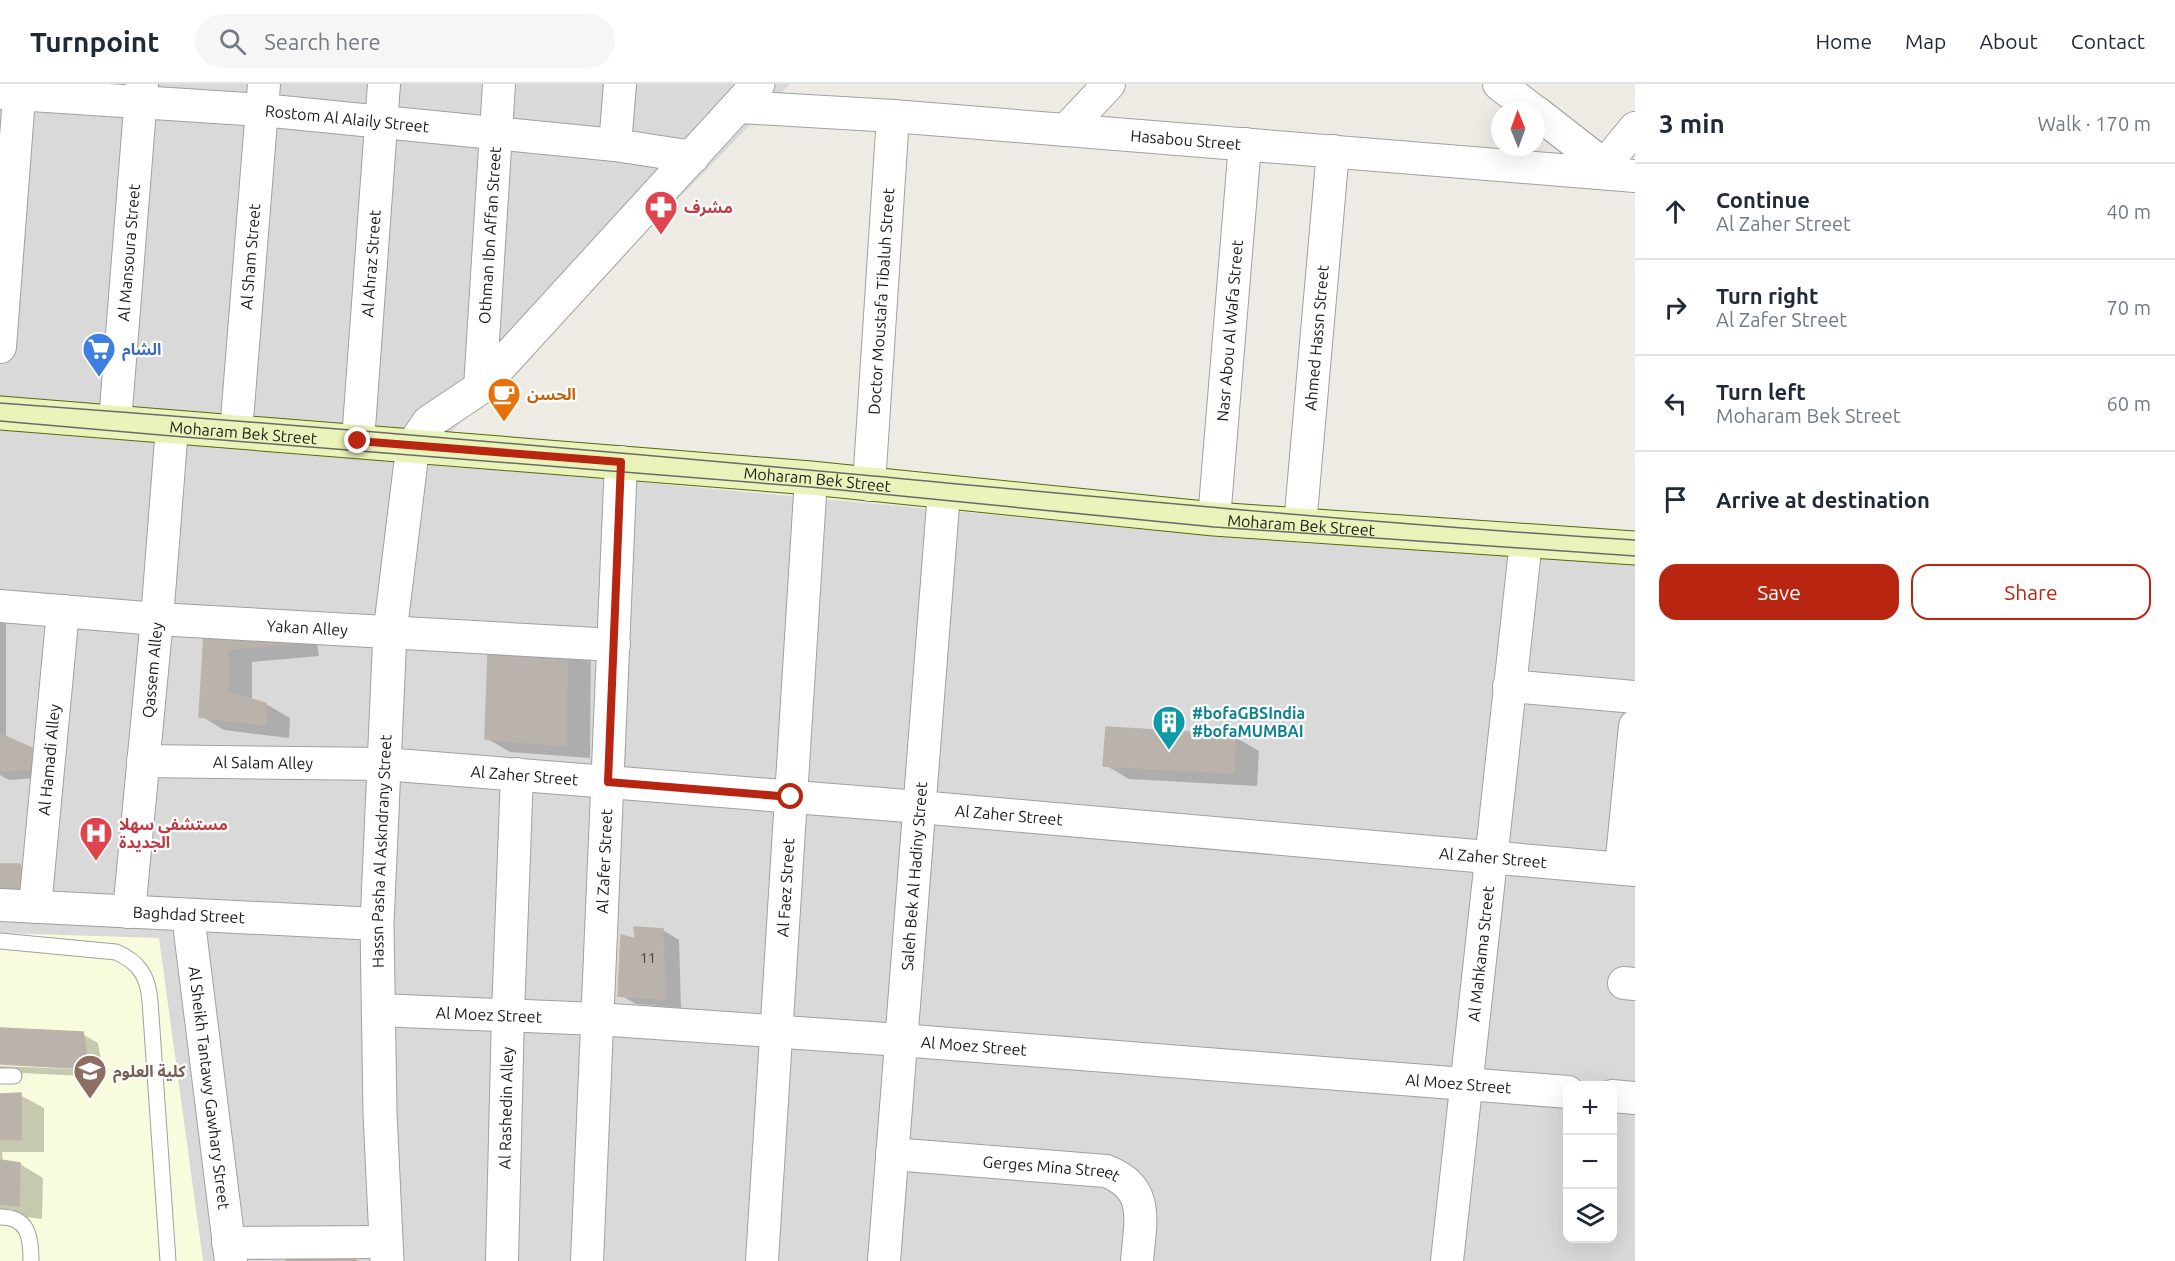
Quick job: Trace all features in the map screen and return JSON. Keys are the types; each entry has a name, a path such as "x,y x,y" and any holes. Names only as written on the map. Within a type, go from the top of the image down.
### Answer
{"main road":[{"name":"Moharam Bek Street","path":"0,413 811,478 1214,519 1635,548"}],"street":[{"name":"Al Ahraz Street","path":"358,441 384,84"},
{"name":"Othman Ibn Affan Street","path":"480,388 499,84"},
{"path":"615,145 620,84"},
{"path":"1066,130 1109,84"},
{"path":"1499,84 1522,102"},
{"name":"Rostom Al Alaily Street","path":"13,91 263,97 381,122 615,145 693,157"},
{"path":"0,347 13,91"},
{"name":"Al Mansoura Street","path":"115,422 141,93"},
{"path":"412,445 429,422 480,388 748,96"},
{"name":"Hasabou Street","path":"748,96 892,116 1333,151 1601,169 1635,176"},
{"name":"Al Sham Street","path":"236,432 263,97"},
{"name":"Doctor Moustafa Tibaluh Street","path":"869,485 892,116"},
{"path":"1545,121 1601,169 1635,128"},
{"name":"Nasr Abou Al Wafa Street","path":"1214,519 1245,144"},
{"name":"Ahmed Hassn Street","path":"1300,525 1333,151"},
{"name":"Qassem Alley","path":"129,912 157,619 172,427"},
{"name":"Hassn Pasha Al Askndrany Street","path":"387,1251 380,1113 377,924 390,632 412,445"},
{"name":"Al Zafer Street","path":"587,1261 621,462"},
{"name":"Al Faez Street","path":"762,1261 811,478"},
{"name":"Saleh Bek Al Hadiny Street","path":"884,1261 944,492"},
{"name":"Al Mahkama Street","path":"1447,1261 1526,541"},
{"name":"Yakan Alley","path":"0,606 157,619 614,645"},
{"name":"Al Hamadi Alley","path":"35,907 63,611"},
{"path":"1509,686 1635,696"},
{"path":"1628,869 1635,726"},
{"name":"Al Salam Alley","path":"143,761 384,764"},
{"name":"Al Zaher Street","path":"384,764 919,807 1628,869"},
{"name":"Al Rashedin Alley","path":"502,1261 517,774"},
{"name":"Baghdad Street","path":"0,905 377,924"},
{"name":"Al Sheikh Tantawy Gawhary Street","path":"188,915 229,1252"},
{"name":"Al Moez Street","path":"378,1010 508,1014 776,1031 1563,1092"},
{"path":"1617,1096 1635,1098"},
{"name":"Gerges Mina Street","path":"892,1154 1107,1171 1119,1176 1133,1190 1141,1207 1137,1261"},
{"path":"229,1252 387,1251"}],"lane":[{"path":"0,940 116,952 128,957 138,965 145,976 149,988 168,1261"},
{"path":"0,1217 16,1220 29,1234 31,1261"}],"shaded area":[{"path":"0,84 790,84 422,462 1297,543 1635,559 1635,1261 0,1261"},
{"name":"كلية العلوم","path":"0,933 159,938 203,1261 0,1261"}],"building":[{"path":"489,623 567,628 566,746 485,739"},
{"path":"204,633 296,643 228,649 228,693 266,703 266,725 199,717"},
{"name":"#bofaGBSIndia #bofaMUMBAI","path":"1106,727 1235,735 1234,773 1103,766"},
{"path":"0,734 32,748 32,769 0,771"},
{"path":"0,864 20,864 24,890 0,889"},
{"path":"634,927 663,929 665,999 618,996 621,935 635,939"},
{"path":"0,1028 83,1032 89,1069 0,1064"},
{"path":"21,1093 21,1140 0,1139 0,1094"},
{"path":"0,1160 20,1163 19,1206 0,1204"},
{"path":"286,1253 355,1254 356,1261 286,1261"}],"tram line":[{"path":"0,403 539,446 1345,519 1635,540"},
{"path":"0,421 810,487 1214,527 1635,556"}],"place":[{"name":"مشرف","path":"661,236"},
{"name":"الشام","path":"99,378"},
{"name":"الحسن","path":"504,423"},
{"name":"#bofaGBSIndia #bofaMUMBAI","path":"1169,751"},
{"name":"مستشفى سهلا الجديدة","path":"96,862"},
{"name":"كلية العلوم","path":"90,1100"}],"route":[{"path":"358,441 621,462 608,782 791,797"}]}
